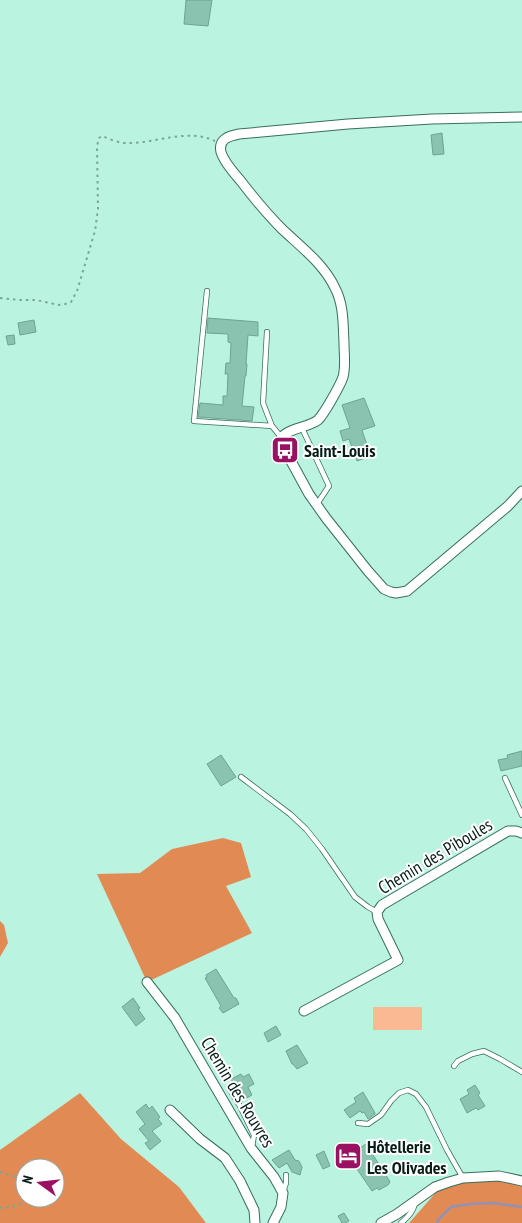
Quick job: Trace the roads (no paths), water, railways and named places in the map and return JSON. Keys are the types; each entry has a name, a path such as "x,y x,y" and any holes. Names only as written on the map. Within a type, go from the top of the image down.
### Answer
{"street":[{"path":"522,117 432,119 348,124 239,134 224,138 220,151 256,201 329,276 340,298 343,314 345,365 343,378 318,420 302,428 285,433 281,437 280,442 309,494 368,572 384,588 391,592 407,591 508,506 522,491"},
{"name":"Chemin des Piboules","path":"304,1011 398,960 378,919 377,912 382,905 508,831 516,830 522,832"},
{"name":"Chemin des Rouvres","path":"147,982 175,1018 251,1148 274,1177 283,1193"},
{"path":"170,1110 200,1139 225,1158 240,1181 254,1210 255,1223"},
{"path":"381,1223 397,1214 434,1187 449,1182 463,1178 499,1176 522,1181"},
{"path":"273,1223 281,1207 283,1193"}],"lane":[{"path":"207,291 194,420 272,426"},
{"path":"266,332 263,403 272,426 281,437"},
{"path":"302,428 329,486 317,505"},
{"path":"241,777 290,814 306,829 322,849 354,897 377,912"},
{"path":"505,778 522,815"},
{"path":"454,1066 458,1060 484,1051 522,1072"},
{"path":"230,1090 254,1135 251,1148"},
{"path":"358,1123 368,1124 381,1115 399,1093 408,1090 416,1094 426,1107 463,1178"},
{"path":"283,1193 286,1175"},
{"path":"401,1223 414,1208 415,1201"}],"waterway":[{"path":"437,1223 451,1207 494,1203 522,1207"}],"place":[{"name":"Saint-Louis","path":"285,450"},
{"name":"Hôtellerie Les Olivades","path":"348,1156"}]}
